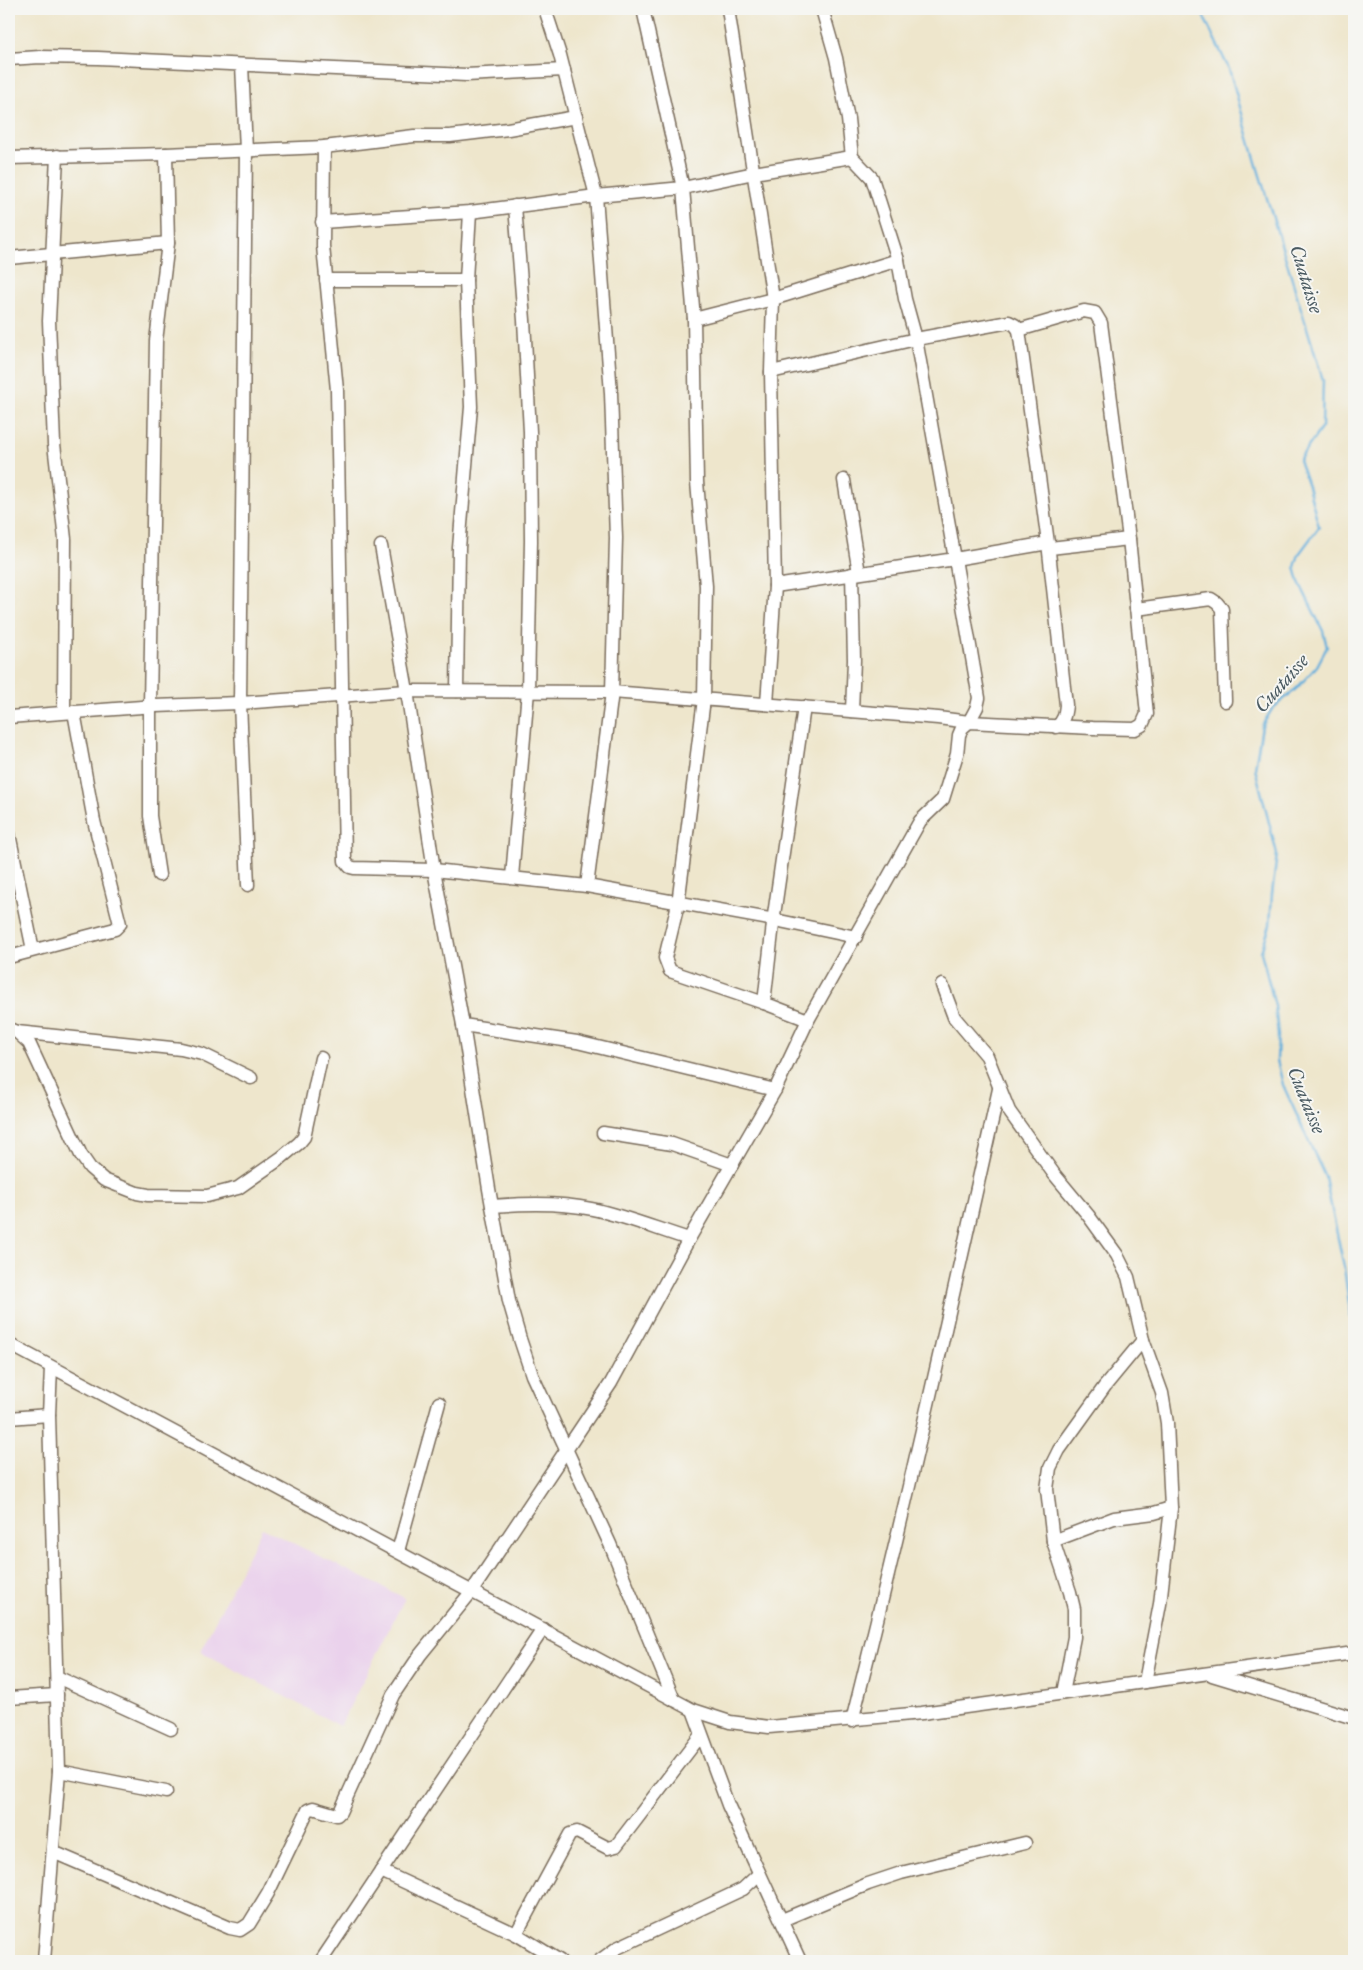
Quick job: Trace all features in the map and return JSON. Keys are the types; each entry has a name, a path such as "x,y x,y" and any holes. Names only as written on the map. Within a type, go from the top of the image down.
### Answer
{"street":[{"path":"545,9 564,70 596,196 610,393 615,528 612,692 587,886"},
{"path":"643,9 683,188 694,319 697,482 706,586 704,699 678,904 665,958 670,971 808,1020"},
{"path":"728,9 773,299 771,372 775,586 767,704"},
{"path":"53,1852 230,1928 240,1930 249,1924 268,1893 308,1810 313,1808 337,1816 340,1812 393,1695 420,1655 472,1591 611,1383 689,1239 775,1090 808,1020 920,821 943,799 957,754 959,735 974,713 979,698 916,339 905,299 898,260 872,178 852,157 848,119 836,58 822,9"},
{"path":"9,60 40,57 89,58 466,75 564,70"},
{"path":"242,65 246,150 240,703 248,885"},
{"path":"9,158 324,147 414,136 450,136 508,129 576,117"},
{"path":"324,147 322,222 326,280 338,390 345,861 347,865 354,868 434,870 587,886 856,937"},
{"path":"160,876 150,816 150,706 156,340 168,243 166,154"},
{"path":"9,957 115,929 120,924 69,712 65,540 54,444 49,321 57,156"},
{"path":"322,222 470,212 596,196 683,188 754,173 852,157"},
{"path":"512,877 528,691 531,541 530,432 515,206"},
{"path":"457,691 459,548 471,407 466,280 470,212"},
{"path":"9,258 168,243"},
{"path":"694,319 773,299 898,260"},
{"path":"326,280 466,280"},
{"path":"9,717 150,706 240,703 342,694 407,691 528,691 612,692 969,722 1135,729 1142,725 1147,714 1129,540 1101,323 1098,316 1090,311 1084,311 1019,330"},
{"path":"771,372 916,339 1009,322 1015,325 1019,330 1049,545 1066,705 1066,713 1060,724 1056,727"},
{"path":"844,480 855,574 852,711"},
{"path":"775,586 1049,545 1129,540"},
{"path":"382,546 407,691 434,870 463,1025 509,1301 532,1375 610,1544 674,1700"},
{"path":"1136,609 1212,599 1218,603 1222,609 1225,702"},
{"path":"764,1003 773,920 804,707"},
{"path":"9,834 33,950"},
{"path":"942,985 954,1017 987,1056 1009,1111 1117,1255 1128,1278 1143,1340 1162,1393 1167,1423 1172,1508 1160,1604 1146,1682"},
{"path":"463,1025 577,1042 775,1090"},
{"path":"13,1031 26,1039 32,1047 81,1155 90,1168 104,1180 137,1193 148,1195 207,1196 229,1191 246,1183 293,1148 304,1137 321,1058"},
{"path":"13,1031 181,1049 202,1054 251,1078"},
{"path":"852,1721 887,1583 999,1089"},
{"path":"603,1133 672,1144 732,1166"},
{"path":"492,1206 529,1203 593,1209 689,1239"},
{"path":"1064,1693 1074,1638 1074,1609 1053,1541 1047,1490 1050,1468 1059,1450 1105,1386 1143,1340"},
{"path":"9,1344 693,1710 730,1722 769,1727 852,1721 1354,1653"},
{"path":"44,1961 59,1771 49,1415 51,1367"},
{"path":"398,1551 439,1404"},
{"path":"9,1418 49,1415"},
{"path":"1053,1541 1114,1518 1154,1513 1172,1508"},
{"path":"321,1961 544,1629"},
{"path":"1208,1673 1354,1718"},
{"path":"57,1678 171,1728"},
{"path":"9,1698 57,1694"},
{"path":"693,1710 728,1805 800,1961"},
{"path":"516,1934 570,1834 577,1832 608,1848 616,1846 701,1735"},
{"path":"59,1771 166,1792"},
{"path":"782,1920 868,1884 893,1876 1025,1843"},
{"path":"380,1871 516,1934 560,1961"},
{"path":"599,1961 617,1948 743,1890 759,1874"}],"shaded area":[{"path":"262,1528 405,1598 340,1726 200,1651"}],"waterway":[{"name":"Cuataisse","path":"1200,9 1229,69 1323,380 1322,427 1299,460 1319,527 1299,554 1295,567 1299,582 1323,631 1327,647 1317,666 1297,688 1272,709 1262,726 1255,768 1277,854 1270,925 1261,952 1275,1006 1278,1035 1277,1060 1283,1085 1325,1177 1344,1267 1354,1341"}]}
